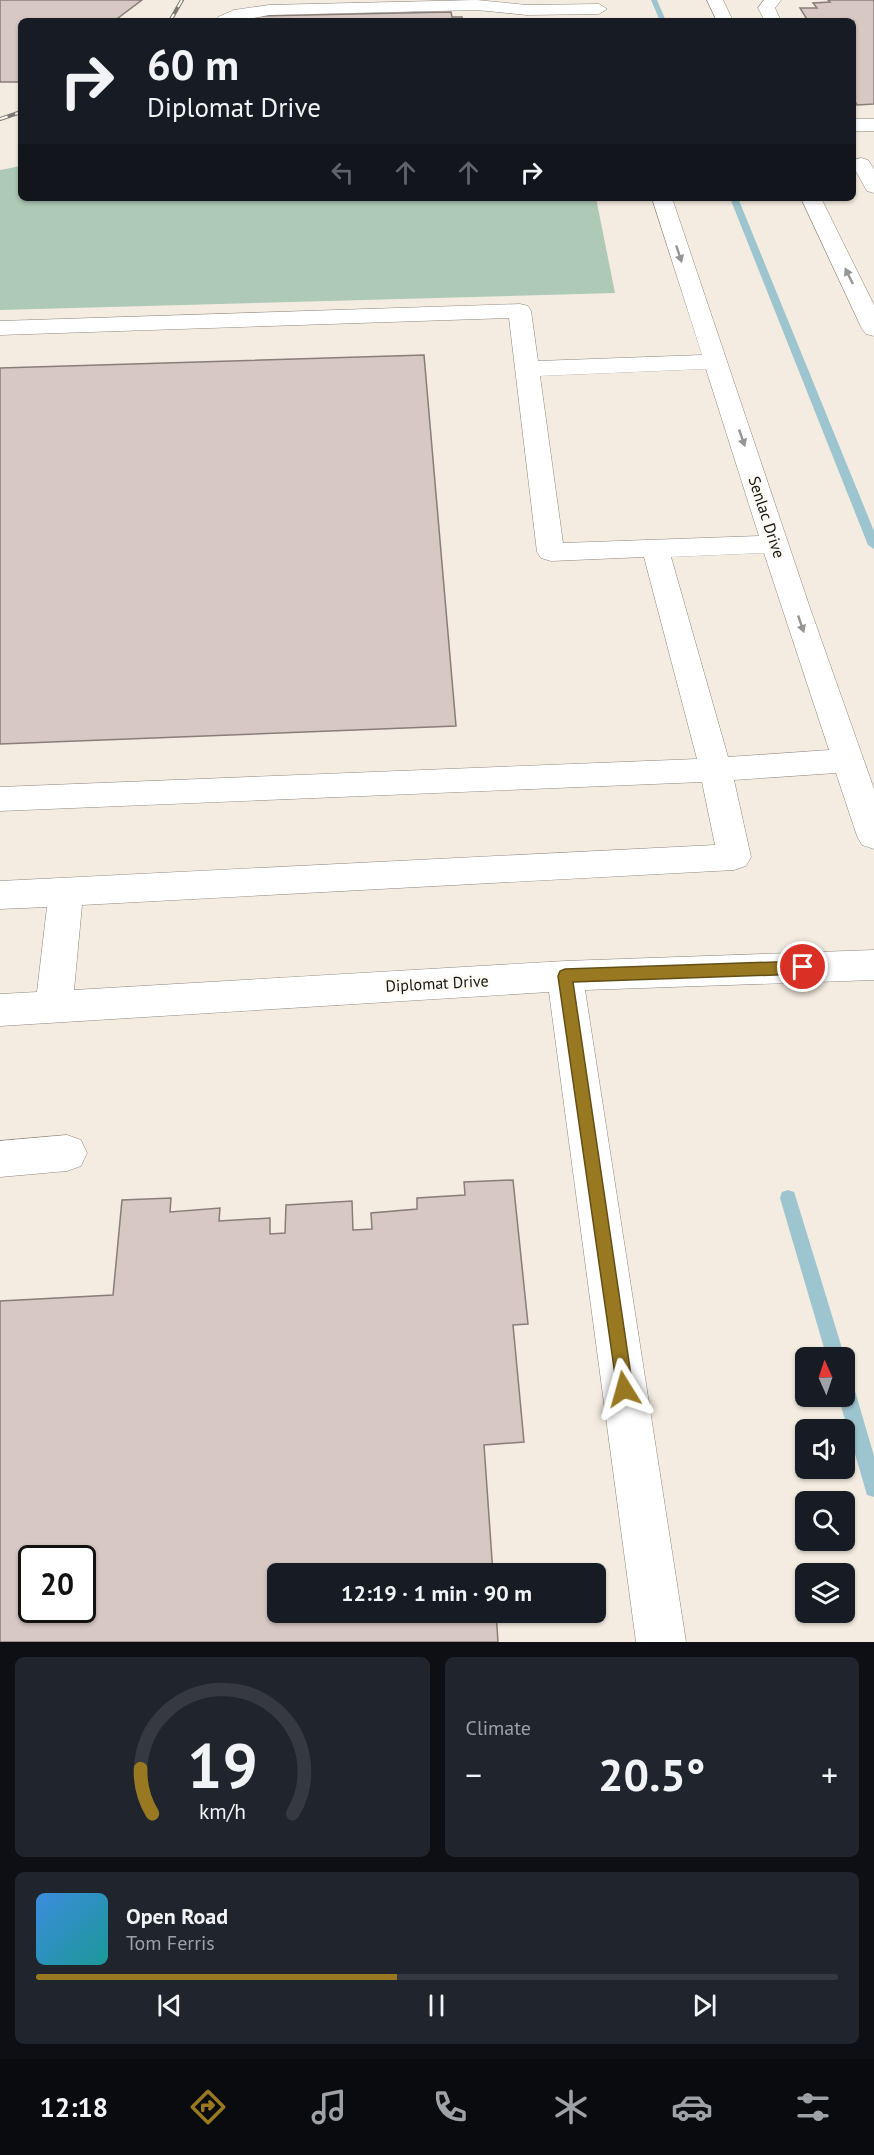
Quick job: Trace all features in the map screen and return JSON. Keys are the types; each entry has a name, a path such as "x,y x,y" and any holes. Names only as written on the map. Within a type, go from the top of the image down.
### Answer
{"street":[{"path":"715,0 724,18"},
{"path":"771,18 766,8 773,0"},
{"path":"231,18 240,14 269,10 477,5 528,15 599,10"},
{"path":"856,125 874,125"},
{"path":"863,164 874,187"},
{"name":"Senlac Drive","path":"663,201 714,362 741,436 775,544 874,836"},
{"path":"812,201 874,329"},
{"path":"0,328 520,311 551,552 775,544"},
{"path":"526,369 714,362"},
{"path":"0,895 734,857 716,771 655,548"},
{"path":"0,799 716,771 848,760"},
{"path":"54,1006 66,892"},
{"name":"Diplomat Drive","path":"0,1010 565,976 874,965"},
{"path":"565,976 661,1642"},
{"path":"0,1159 67,1154"}],"green space":[{"path":"18,167 18,201 597,201 615,293 0,310 0,170"}],"building":[{"path":"0,0 142,0 118,18 18,18 18,82 0,82"},
{"path":"828,0 874,0 874,104 857,105 856,103 856,18 806,18 800,8 817,8 813,3 830,2"},
{"path":"451,12 452,17 462,18 257,18 257,16"},
{"path":"424,355 456,726 0,744 0,368"},
{"path":"513,1180 528,1324 513,1325 524,1442 484,1445 492,1563 267,1563 267,1623 497,1623 498,1642 0,1642 0,1301 113,1295 122,1200 171,1198 170,1212 220,1208 219,1221 270,1218 270,1234 285,1233 286,1205 352,1201 353,1230 372,1229 371,1213 417,1209 417,1198 465,1195 464,1182"}],"waterway":[{"path":"654,0 662,18"},
{"path":"735,201 874,545"},
{"path":"788,1198 833,1347"},
{"path":"851,1407 874,1488"}],"railway":[{"path":"172,18 182,0"},
{"path":"0,119 18,113"}],"route":[{"path":"624,1389 565,976 803,967"}]}
